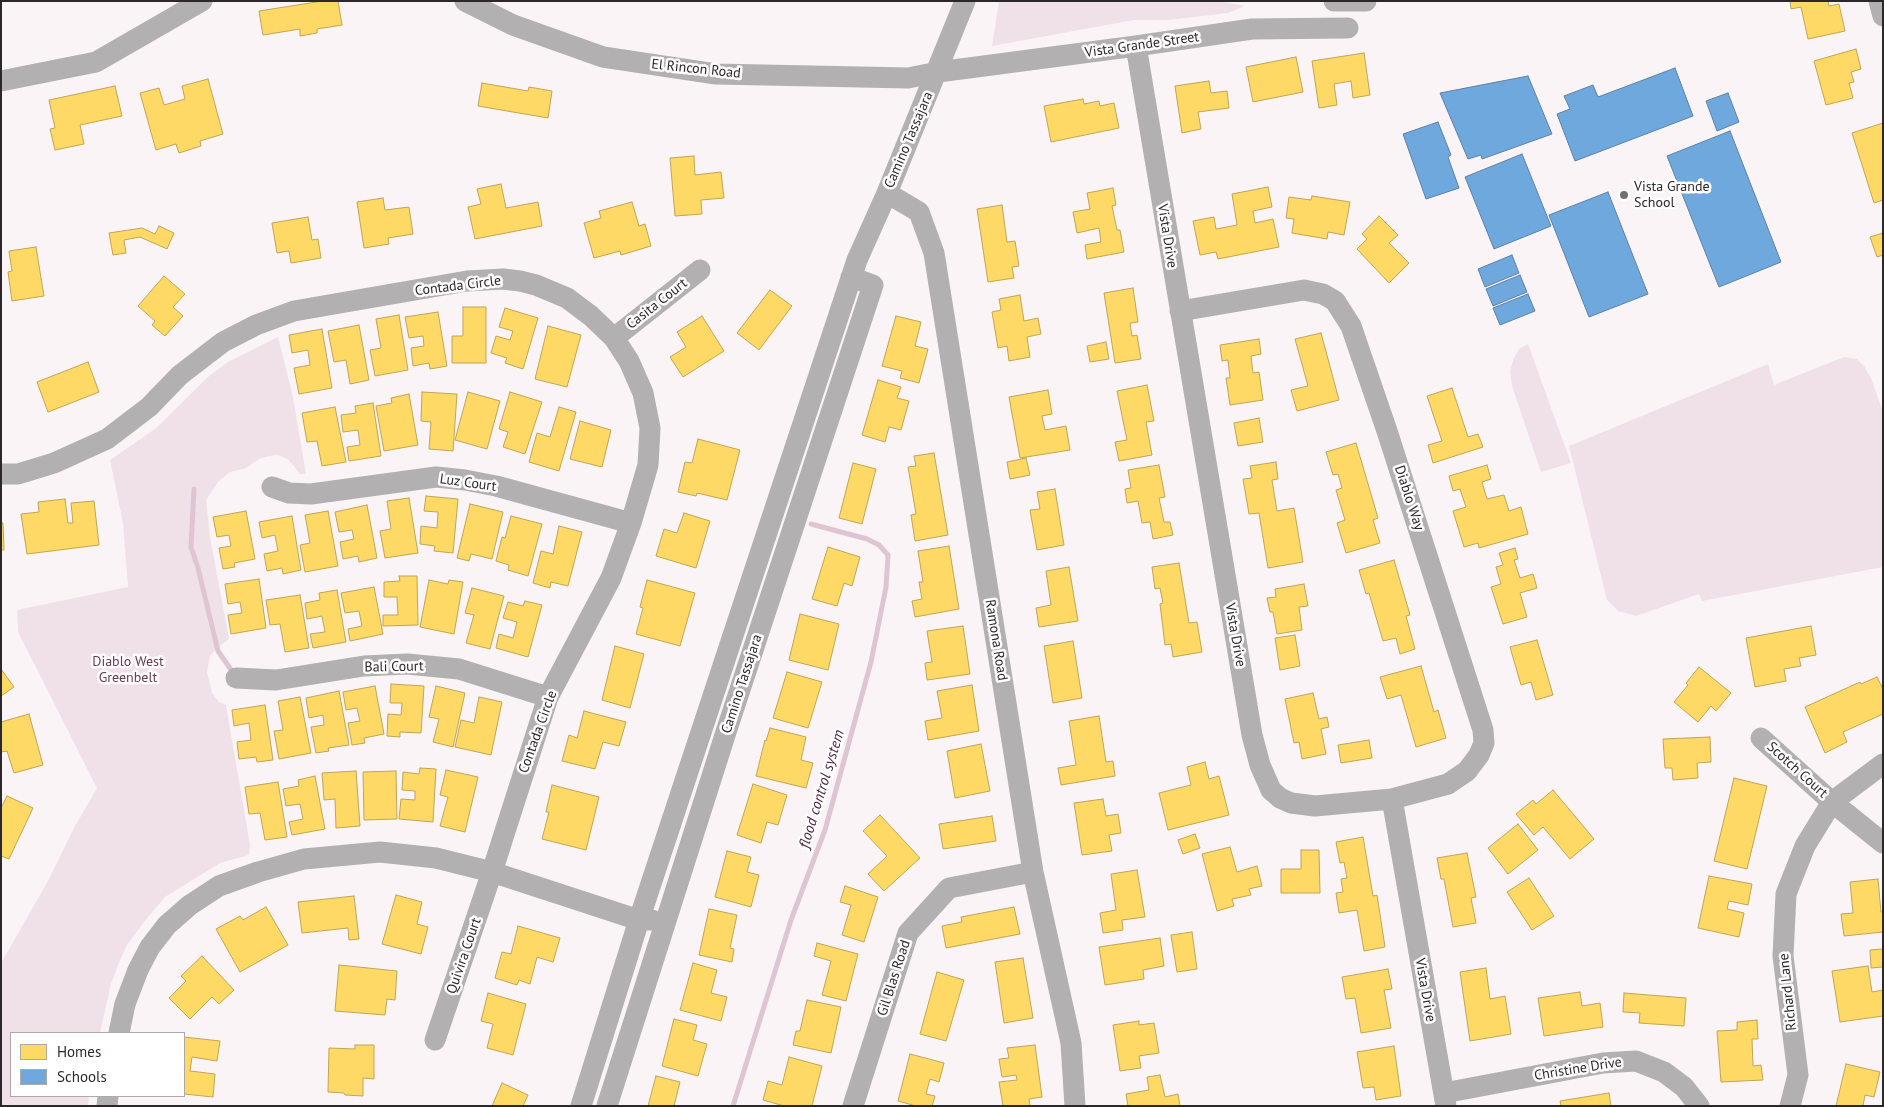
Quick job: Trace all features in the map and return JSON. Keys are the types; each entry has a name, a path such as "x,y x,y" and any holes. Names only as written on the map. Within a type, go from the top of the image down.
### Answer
{"street":[{"path":"1,80 96,62 202,1"},
{"name":"El Rincon Road","path":"465,1 513,25 603,57 630,62 716,74 908,78 938,72"},
{"name":"Camino Tassajara","path":"581,1106 639,920 857,260 938,72 966,1"},
{"path":"1334,1 1366,1"},
{"path":"1879,1 1883,16"},
{"name":"Vista Grande Street","path":"938,72 1136,46 1252,28 1348,28"},
{"name":"Vista Drive","path":"1136,46 1252,735 1260,765 1271,790 1280,798 1292,803 1315,806 1392,799 1445,1099"},
{"name":"Ramona Road","path":"887,193 919,212 934,252 1033,872 1071,1043 1075,1106"},
{"name":"Casita Court","path":"614,338 700,270"},
{"name":"Camino Tassajara","path":"607,1106 872,285 852,277"},
{"name":"Contada Circle","path":"1,474 18,474 54,463 107,439 149,407 180,375 223,342 256,326 294,312 466,281 503,279 520,281 566,298 591,316 614,338 629,361 643,393 650,428 648,465 631,523 611,578 548,697 492,872"},
{"name":"Diablo Way","path":"1180,311 1304,290 1323,294 1335,301 1351,326 1388,431 1483,730 1484,743 1479,755 1467,772 1448,784 1392,799"},
{"name":"Luz Court","path":"272,487 289,493 311,494 436,477 496,486 631,523"},
{"name":"Bali Court","path":"236,678 276,680 364,666 407,664 460,670 548,697"},
{"name":"Scotch Court","path":"1761,738 1832,802 1883,843"},
{"name":"Richard Lane","path":"1790,1106 1798,1076 1783,956 1786,894 1805,846 1832,802 1883,764"},
{"path":"119,1032 126,1004 138,970 150,947 167,925 190,905 219,886 258,872 304,859 380,852 436,858 492,872 639,920 665,923"},
{"name":"Quivira Court","path":"435,1040 492,872"},
{"name":"Gil Blas Road","path":"853,1106 908,933 949,888 1033,872"},
{"name":"Christine Drive","path":"1445,1099 1603,1063 1636,1061 1664,1072 1684,1087 1699,1106"}],"green space":[{"path":"999,1 1218,1 1245,6 1228,13 1169,20 1134,20 992,46"},
{"name":"Diablo West Greenbelt","path":"278,337 293,397 306,474 300,474 288,459 278,455 269,456 259,459 246,468 230,472 219,481 206,500 210,537 229,639 210,656 207,672 212,693 219,702 226,705 250,845 249,855 220,863 165,897 127,945 111,984 100,1032 10,1032 10,1097 89,1097 88,1106 1,1106 1,963 48,881 74,828 97,788 18,632 17,610 128,587 123,523 110,460 155,429 209,376 228,362"},
{"path":"1528,344 1571,463 1541,472 1512,386 1510,371 1519,349"},
{"path":"1844,357 1857,359 1864,366 1871,378 1883,412 1883,567 1702,601 1699,594 1636,616 1618,611 1607,600 1569,446 1768,364 1774,385"}],"building: Homes":[{"path":"323,1 338,1 342,25 317,29 317,33 300,36 300,29 263,35 259,11"},
{"path":"1790,1 1828,1 1829,6 1839,4 1845,31 1808,39 1801,7 1791,9"},
{"path":"1856,49 1861,69 1851,72 1854,82 1849,83 1853,98 1826,105 1814,61"},
{"path":"1364,53 1370,95 1353,98 1351,81 1334,84 1337,105 1319,108 1312,61"},
{"path":"1296,57 1303,92 1253,102 1246,67"},
{"path":"208,79 223,134 200,141 201,146 179,153 176,144 156,150 140,93 159,88 164,105 185,99 182,86"},
{"path":"1209,81 1211,93 1227,91 1229,108 1198,112 1201,129 1182,133 1175,86"},
{"path":"482,83 528,91 529,87 552,91 548,118 478,106"},
{"path":"115,86 122,116 80,125 84,144 55,150 50,129 55,128 49,100"},
{"path":"1083,99 1084,104 1099,101 1100,106 1114,103 1119,128 1051,142 1044,106"},
{"path":"1883,123 1883,200 1874,203 1852,133"},
{"path":"694,156 695,175 721,172 724,198 701,200 702,214 675,216 670,158"},
{"path":"501,184 506,208 538,202 542,226 475,239 468,207 481,204 477,189"},
{"path":"1268,187 1272,207 1253,211 1255,223 1273,219 1279,247 1218,259 1216,252 1200,255 1193,221 1214,217 1216,229 1237,225 1232,194"},
{"path":"1113,188 1116,205 1112,206 1117,230 1120,230 1124,252 1087,259 1085,245 1101,242 1099,228 1077,233 1073,212 1090,209 1087,193"},
{"path":"1312,196 1350,202 1344,235 1328,232 1327,239 1292,233 1294,219 1286,218 1289,197 1311,200"},
{"path":"383,198 385,210 409,207 413,234 388,238 389,244 364,248 357,202"},
{"path":"632,202 639,226 645,224 651,246 621,255 620,251 594,258 584,223 601,218 599,211"},
{"path":"1002,205 1007,242 1015,241 1019,266 1012,267 1014,278 988,282 977,209"},
{"path":"1379,216 1398,235 1389,243 1409,263 1389,283 1357,249 1367,239 1362,234"},
{"path":"308,217 312,240 318,239 321,258 291,263 289,251 277,253 272,223"},
{"path":"159,226 174,233 167,249 140,237 124,240 126,253 113,255 109,233 142,228 155,234"},
{"path":"1883,233 1883,255 1877,257 1870,237"},
{"path":"36,247 44,296 12,301 8,272 12,271 9,251"},
{"path":"164,276 185,294 173,307 183,316 165,336 152,325 155,321 138,306"},
{"path":"1133,288 1138,322 1130,323 1132,336 1137,335 1141,359 1115,363 1104,293"},
{"path":"770,290 792,306 759,350 737,333"},
{"path":"1020,295 1024,321 1038,318 1041,334 1027,337 1030,357 1009,361 1007,346 998,348 992,312 1001,310 999,299"},
{"path":"463,307 486,307 486,363 452,363 452,336 463,336"},
{"path":"505,308 538,318 523,369 505,363 507,358 491,353 496,336 510,340 513,331 499,327"},
{"path":"438,312 447,366 430,369 429,363 413,366 411,348 424,346 423,336 409,338 405,317"},
{"path":"399,315 408,370 375,376 370,350 381,348 376,319"},
{"path":"702,316 724,351 683,377 670,357 686,347 677,332"},
{"path":"896,316 921,322 915,346 928,349 919,383 900,378 902,371 882,366"},
{"path":"359,325 369,380 350,384 346,360 334,362 328,331"},
{"path":"548,326 581,335 567,387 535,379"},
{"path":"322,329 332,388 299,394 294,368 310,365 308,350 292,353 289,335"},
{"path":"1321,333 1339,400 1297,411 1291,390 1308,386 1295,339"},
{"path":"1259,339 1261,354 1251,356 1253,373 1259,372 1263,400 1230,405 1226,378 1230,378 1228,360 1222,361 1220,345"},
{"path":"1106,342 1109,359 1090,362 1087,346"},
{"path":"88,362 99,392 48,412 37,382"},
{"path":"878,380 901,387 897,398 909,401 901,430 889,427 885,442 862,435"},
{"path":"1147,385 1154,421 1146,422 1152,455 1119,461 1115,442 1127,440 1117,391"},
{"path":"1452,388 1468,437 1478,434 1483,447 1433,463 1428,445 1442,441 1427,396"},
{"path":"1048,390 1052,414 1042,416 1045,430 1066,426 1070,450 1020,458 1009,397"},
{"path":"422,392 457,394 453,451 429,449 431,422 421,421"},
{"path":"468,392 500,401 487,449 455,440"},
{"path":"510,392 542,402 525,454 503,447 508,432 499,429"},
{"path":"409,394 418,445 384,451 376,406 392,403 391,398"},
{"path":"373,403 381,456 349,461 347,447 360,445 358,430 343,432 341,415 356,413 355,406"},
{"path":"335,407 346,462 322,466 317,441 307,442 302,413"},
{"path":"559,407 576,412 559,471 529,462 537,433 550,437"},
{"path":"1259,418 1263,442 1238,446 1234,423"},
{"path":"580,421 611,430 602,467 570,459"},
{"path":"698,439 740,450 727,500 697,493 696,496 678,492 685,462 692,463"},
{"path":"1356,443 1378,518 1373,520 1380,543 1346,553 1337,523 1345,520 1336,490 1342,488 1338,474 1333,475 1326,452"},
{"path":"934,453 948,535 915,541 911,515 916,514 908,467 916,466 914,456"},
{"path":"1026,458 1030,475 1010,479 1007,462"},
{"path":"1276,462 1278,479 1272,480 1277,511 1294,508 1303,562 1268,568 1259,513 1249,514 1243,479 1252,478 1250,466"},
{"path":"853,463 876,469 862,524 839,518"},
{"path":"1159,465 1165,497 1159,498 1164,522 1170,522 1173,535 1153,539 1150,522 1142,523 1138,501 1127,503 1125,489 1131,488 1128,470"},
{"path":"1487,465 1491,479 1482,482 1487,499 1504,495 1509,511 1521,507 1528,534 1479,548 1478,543 1464,547 1453,511 1466,507 1460,489 1453,491 1449,476"},
{"path":"1055,489 1064,545 1037,550 1030,510 1040,509 1037,492"},
{"path":"426,496 458,499 453,553 434,551 435,546 420,544 421,526 437,528 438,512 424,511"},
{"path":"409,498 418,553 385,558 380,531 391,529 387,501"},
{"path":"65,499 68,523 73,523 71,503 94,501 99,545 27,554 21,514 39,512 38,502"},
{"path":"470,504 503,512 492,559 471,554 469,561 457,558"},
{"path":"367,505 377,558 359,562 358,556 343,559 340,542 354,539 352,530 339,532 335,512"},
{"path":"246,511 255,559 234,563 235,567 223,569 219,548 231,546 229,535 217,537 213,517"},
{"path":"328,511 338,566 305,572 300,545 310,543 305,515"},
{"path":"684,513 710,521 696,568 656,556 664,529 677,533"},
{"path":"292,516 301,570 283,574 282,568 267,571 264,554 278,551 275,535 262,538 259,522"},
{"path":"511,516 542,524 528,576 508,570 509,565 496,561 502,537 505,538"},
{"path":"1,523 3,523 4,550 1,550"},
{"path":"559,526 582,532 568,586 551,582 550,588 533,583 541,551 553,554"},
{"path":"949,546 959,609 915,617 912,601 922,599 919,582 923,582 918,551"},
{"path":"828,547 860,557 852,586 844,583 837,606 812,599"},
{"path":"1515,548 1518,559 1514,560 1520,578 1533,574 1537,588 1520,593 1527,617 1503,624 1491,587 1501,584 1496,567 1503,565 1499,553"},
{"path":"1394,560 1410,615 1406,616 1415,649 1400,654 1396,638 1383,641 1369,593 1366,594 1359,570"},
{"path":"1179,563 1189,623 1197,622 1202,652 1173,657 1171,644 1165,645 1160,604 1163,603 1160,588 1155,589 1152,567"},
{"path":"1069,567 1078,621 1039,627 1036,608 1051,605 1046,571"},
{"path":"399,576 417,576 418,625 383,626 383,615 398,615 397,597 384,597 384,582 400,581"},
{"path":"259,579 266,628 231,634 228,615 242,613 240,602 228,604 225,584"},
{"path":"429,580 448,584 449,580 463,582 454,634 420,627"},
{"path":"647,580 695,593 680,646 636,634 643,608 640,607"},
{"path":"1304,584 1308,606 1299,607 1302,630 1277,634 1273,612 1270,612 1267,598 1276,597 1275,589"},
{"path":"374,587 383,634 350,641 348,629 362,626 359,611 345,613 341,593"},
{"path":"472,588 504,596 490,649 466,643 474,615 465,613"},
{"path":"337,590 346,642 313,648 310,634 325,632 322,616 307,619 305,603 320,600 319,593"},
{"path":"300,595 309,648 285,652 280,624 270,625 266,600"},
{"path":"525,601 542,605 528,657 496,648 499,634 513,638 517,622 503,618 508,602 523,606"},
{"path":"800,614 839,624 828,670 789,660"},
{"path":"963,626 970,674 927,680 925,663 932,662 927,631"},
{"path":"1811,626 1816,655 1799,658 1801,666 1784,669 1786,681 1755,687 1746,638"},
{"path":"1295,635 1300,666 1280,670 1275,638"},
{"path":"1537,640 1553,695 1536,700 1531,682 1521,685 1510,647"},
{"path":"1073,641 1082,698 1053,703 1044,646"},
{"path":"615,646 644,654 630,708 602,700"},
{"path":"1421,666 1434,712 1438,710 1446,738 1416,747 1401,695 1387,699 1380,677"},
{"path":"1699,667 1731,693 1716,711 1711,706 1698,722 1674,702 1688,685 1686,683"},
{"path":"1,669 14,687 1,696"},
{"path":"787,672 822,682 808,728 773,718"},
{"path":"1877,677 1883,689 1883,714 1843,732 1847,742 1825,753 1805,707 1860,682 1861,684"},
{"path":"391,684 424,686 421,733 400,732 400,737 387,736 388,714 401,715 402,703 390,703"},
{"path":"972,685 979,731 928,740 925,721 942,718 937,691"},
{"path":"375,686 384,734 364,738 365,743 352,745 348,723 360,721 357,708 346,710 343,692"},
{"path":"436,686 465,693 453,747 433,742 439,719 429,717"},
{"path":"339,691 349,745 328,748 329,751 316,753 311,727 324,725 323,715 309,718 306,698"},
{"path":"1313,693 1319,719 1327,717 1329,727 1321,729 1326,754 1302,759 1299,742 1294,743 1285,699"},
{"path":"300,697 311,753 279,759 274,731 283,730 278,701"},
{"path":"479,697 502,702 491,755 455,747 461,720 474,723"},
{"path":"265,705 273,760 257,762 256,757 239,759 237,742 251,740 249,723 234,726 232,710"},
{"path":"584,711 626,722 619,746 603,742 595,769 562,761 569,735 577,738"},
{"path":"29,714 43,765 14,773 7,751 1,752 1,722"},
{"path":"1099,716 1106,762 1113,761 1115,776 1061,785 1058,768 1076,765 1069,721"},
{"path":"770,728 806,737 801,760 813,763 806,788 756,776"},
{"path":"1710,737 1711,762 1697,763 1698,778 1673,780 1672,768 1665,768 1663,739"},
{"path":"1369,740 1372,758 1341,763 1338,745"},
{"path":"981,744 990,791 955,798 947,751"},
{"path":"1205,762 1209,779 1219,776 1229,815 1168,830 1159,793 1191,785 1187,767"},
{"path":"420,768 436,769 433,822 399,819 401,799 415,800 415,791 402,790 403,772 419,774"},
{"path":"446,770 478,777 465,832 440,826 448,797 440,795"},
{"path":"356,771 360,826 336,828 335,799 324,800 322,773"},
{"path":"396,771 397,819 364,820 363,772"},
{"path":"315,776 325,829 292,835 289,822 303,819 300,804 286,806 283,789 299,786 298,780"},
{"path":"1734,778 1767,786 1747,869 1714,861"},
{"path":"278,782 287,837 265,840 260,813 249,814 245,787"},
{"path":"753,784 787,795 778,825 767,822 761,843 737,835"},
{"path":"552,785 599,797 586,850 542,839 549,812 546,812"},
{"path":"1553,790 1594,839 1570,859 1543,827 1534,835 1516,814 1533,800 1536,804"},
{"path":"7,796 33,808 9,859 1,856 1,808"},
{"path":"1103,799 1106,816 1118,814 1121,833 1109,835 1112,851 1082,855 1074,803"},
{"path":"880,815 920,858 884,891 868,874 887,856 863,831"},
{"path":"992,816 996,841 943,849 939,824"},
{"path":"1518,824 1538,850 1508,874 1488,848"},
{"path":"1195,834 1200,848 1183,854 1178,840"},
{"path":"1363,837 1373,896 1377,895 1385,947 1364,951 1357,910 1339,913 1336,893 1343,892 1341,879 1347,878 1344,862 1340,863 1336,842"},
{"path":"1230,847 1237,872 1257,866 1262,886 1249,889 1251,895 1232,899 1234,906 1217,911 1202,854"},
{"path":"1301,850 1319,850 1320,893 1281,893 1281,869 1301,869"},
{"path":"727,851 751,857 747,872 759,875 751,907 715,897"},
{"path":"1467,853 1476,897 1471,898 1476,923 1453,927 1444,879 1441,879 1437,858"},
{"path":"1137,870 1145,917 1122,920 1123,930 1103,933 1100,913 1116,910 1111,874"},
{"path":"1709,876 1752,884 1748,905 1729,901 1727,909 1744,913 1739,937 1698,928"},
{"path":"1529,878 1554,916 1532,930 1507,892"},
{"path":"1878,879 1881,912 1883,912 1883,932 1844,936 1841,914 1853,913 1850,882"},
{"path":"845,886 878,897 864,942 842,935 851,905 840,902"},
{"path":"396,895 422,902 417,924 428,927 421,954 382,944"},
{"path":"354,896 359,939 349,940 348,928 302,933 298,902"},
{"path":"266,907 288,945 240,972 216,929 240,916 243,920"},
{"path":"1014,907 1020,934 946,948 942,926 962,922 961,917"},
{"path":"709,909 737,915 730,948 734,949 732,962 699,955"},
{"path":"518,926 560,938 553,962 537,957 530,984 519,980 517,985 495,978 502,952 511,954"},
{"path":"1192,932 1197,969 1177,972 1171,935"},
{"path":"1160,938 1164,966 1143,970 1144,979 1105,985 1099,947"},
{"path":"817,943 858,954 846,1001 822,995 831,961 814,956"},
{"path":"1883,949 1883,967 1871,968 1870,950"},
{"path":"202,956 234,990 219,1004 212,997 190,1019 169,998 186,981 181,976"},
{"path":"1023,958 1033,1018 1004,1023 995,962"},
{"path":"693,963 717,970 711,993 727,997 721,1021 680,1010"},
{"path":"339,965 397,971 395,1000 387,999 385,1015 335,1011"},
{"path":"1868,966 1872,992 1883,990 1883,1016 1840,1022 1832,971"},
{"path":"1486,968 1490,999 1505,996 1511,1034 1470,1041 1460,972"},
{"path":"1388,969 1392,989 1384,990 1391,1028 1361,1033 1355,998 1346,999 1342,977"},
{"path":"937,972 964,980 946,1041 920,1034"},
{"path":"1580,992 1582,1006 1600,1003 1603,1027 1544,1036 1538,998"},
{"path":"488,993 526,1004 513,1055 487,1048 493,1024 481,1021"},
{"path":"1624,993 1686,998 1684,1026 1639,1023 1640,1013 1623,1012"},
{"path":"807,1000 841,1007 831,1053 793,1045 796,1031 800,1031"},
{"path":"674,1019 697,1025 693,1040 707,1044 698,1076 662,1066"},
{"path":"1757,1020 1758,1039 1752,1039 1753,1066 1761,1065 1763,1080 1721,1082 1717,1031 1737,1030 1737,1022"},
{"path":"1139,1021 1139,1025 1154,1023 1159,1053 1139,1056 1141,1068 1120,1071 1113,1025"},
{"path":"185,1037 220,1041 217,1061 192,1057 190,1071 215,1074 213,1097 185,1094"},
{"path":"355,1045 374,1045 374,1079 363,1078 363,1096 328,1092 329,1048 355,1049"},
{"path":"1035,1045 1042,1097 1029,1099 1030,1106 1003,1106 999,1082 1017,1080 1016,1075 1002,1077 999,1059 1009,1058 1007,1048"},
{"path":"1394,1046 1401,1096 1376,1100 1374,1087 1363,1088 1357,1052"},
{"path":"910,1054 944,1063 939,1082 930,1079 926,1094 935,1096 932,1106 916,1106 898,1101"},
{"path":"789,1057 822,1066 812,1106 784,1106 763,1100 768,1081 782,1085"},
{"path":"1846,1064 1880,1072 1874,1097 1865,1095 1863,1106 1836,1106"},
{"path":"1160,1075 1165,1097 1178,1094 1180,1106 1128,1106 1126,1094 1149,1090 1147,1077"},
{"path":"656,1076 680,1082 674,1106 648,1106"},
{"path":"502,1083 528,1095 523,1106 492,1106"},
{"path":"1609,1093 1611,1106 1561,1106 1560,1101"}],"building: Schools":[{"path":"1675,68 1693,116 1575,161 1557,114 1570,109 1564,96 1593,85 1598,97"},
{"path":"1528,76 1552,134 1482,159 1481,155 1468,159 1440,93"},
{"path":"1728,93 1739,122 1717,131 1706,101"},
{"path":"1438,122 1451,155 1448,157 1459,188 1426,199 1403,134"},
{"path":"1730,131 1781,262 1719,287 1667,156"},
{"path":"1522,154 1551,226 1494,249 1465,177"},
{"path":"1608,192 1648,294 1589,317 1549,215"},
{"path":"1512,255 1519,273 1485,287 1478,269"},
{"path":"1520,275 1527,292 1493,306 1486,289"},
{"path":"1528,294 1535,311 1500,325 1493,308"}],"waterway":[{"path":"194,489 191,547 218,651 234,674"},
{"name":"flood control system","path":"733,1106 791,920 825,830 871,662 886,587 888,555 879,545 867,539 811,524"}],"place":[{"name":"Vista Grande School","path":"1624,195"}]}
